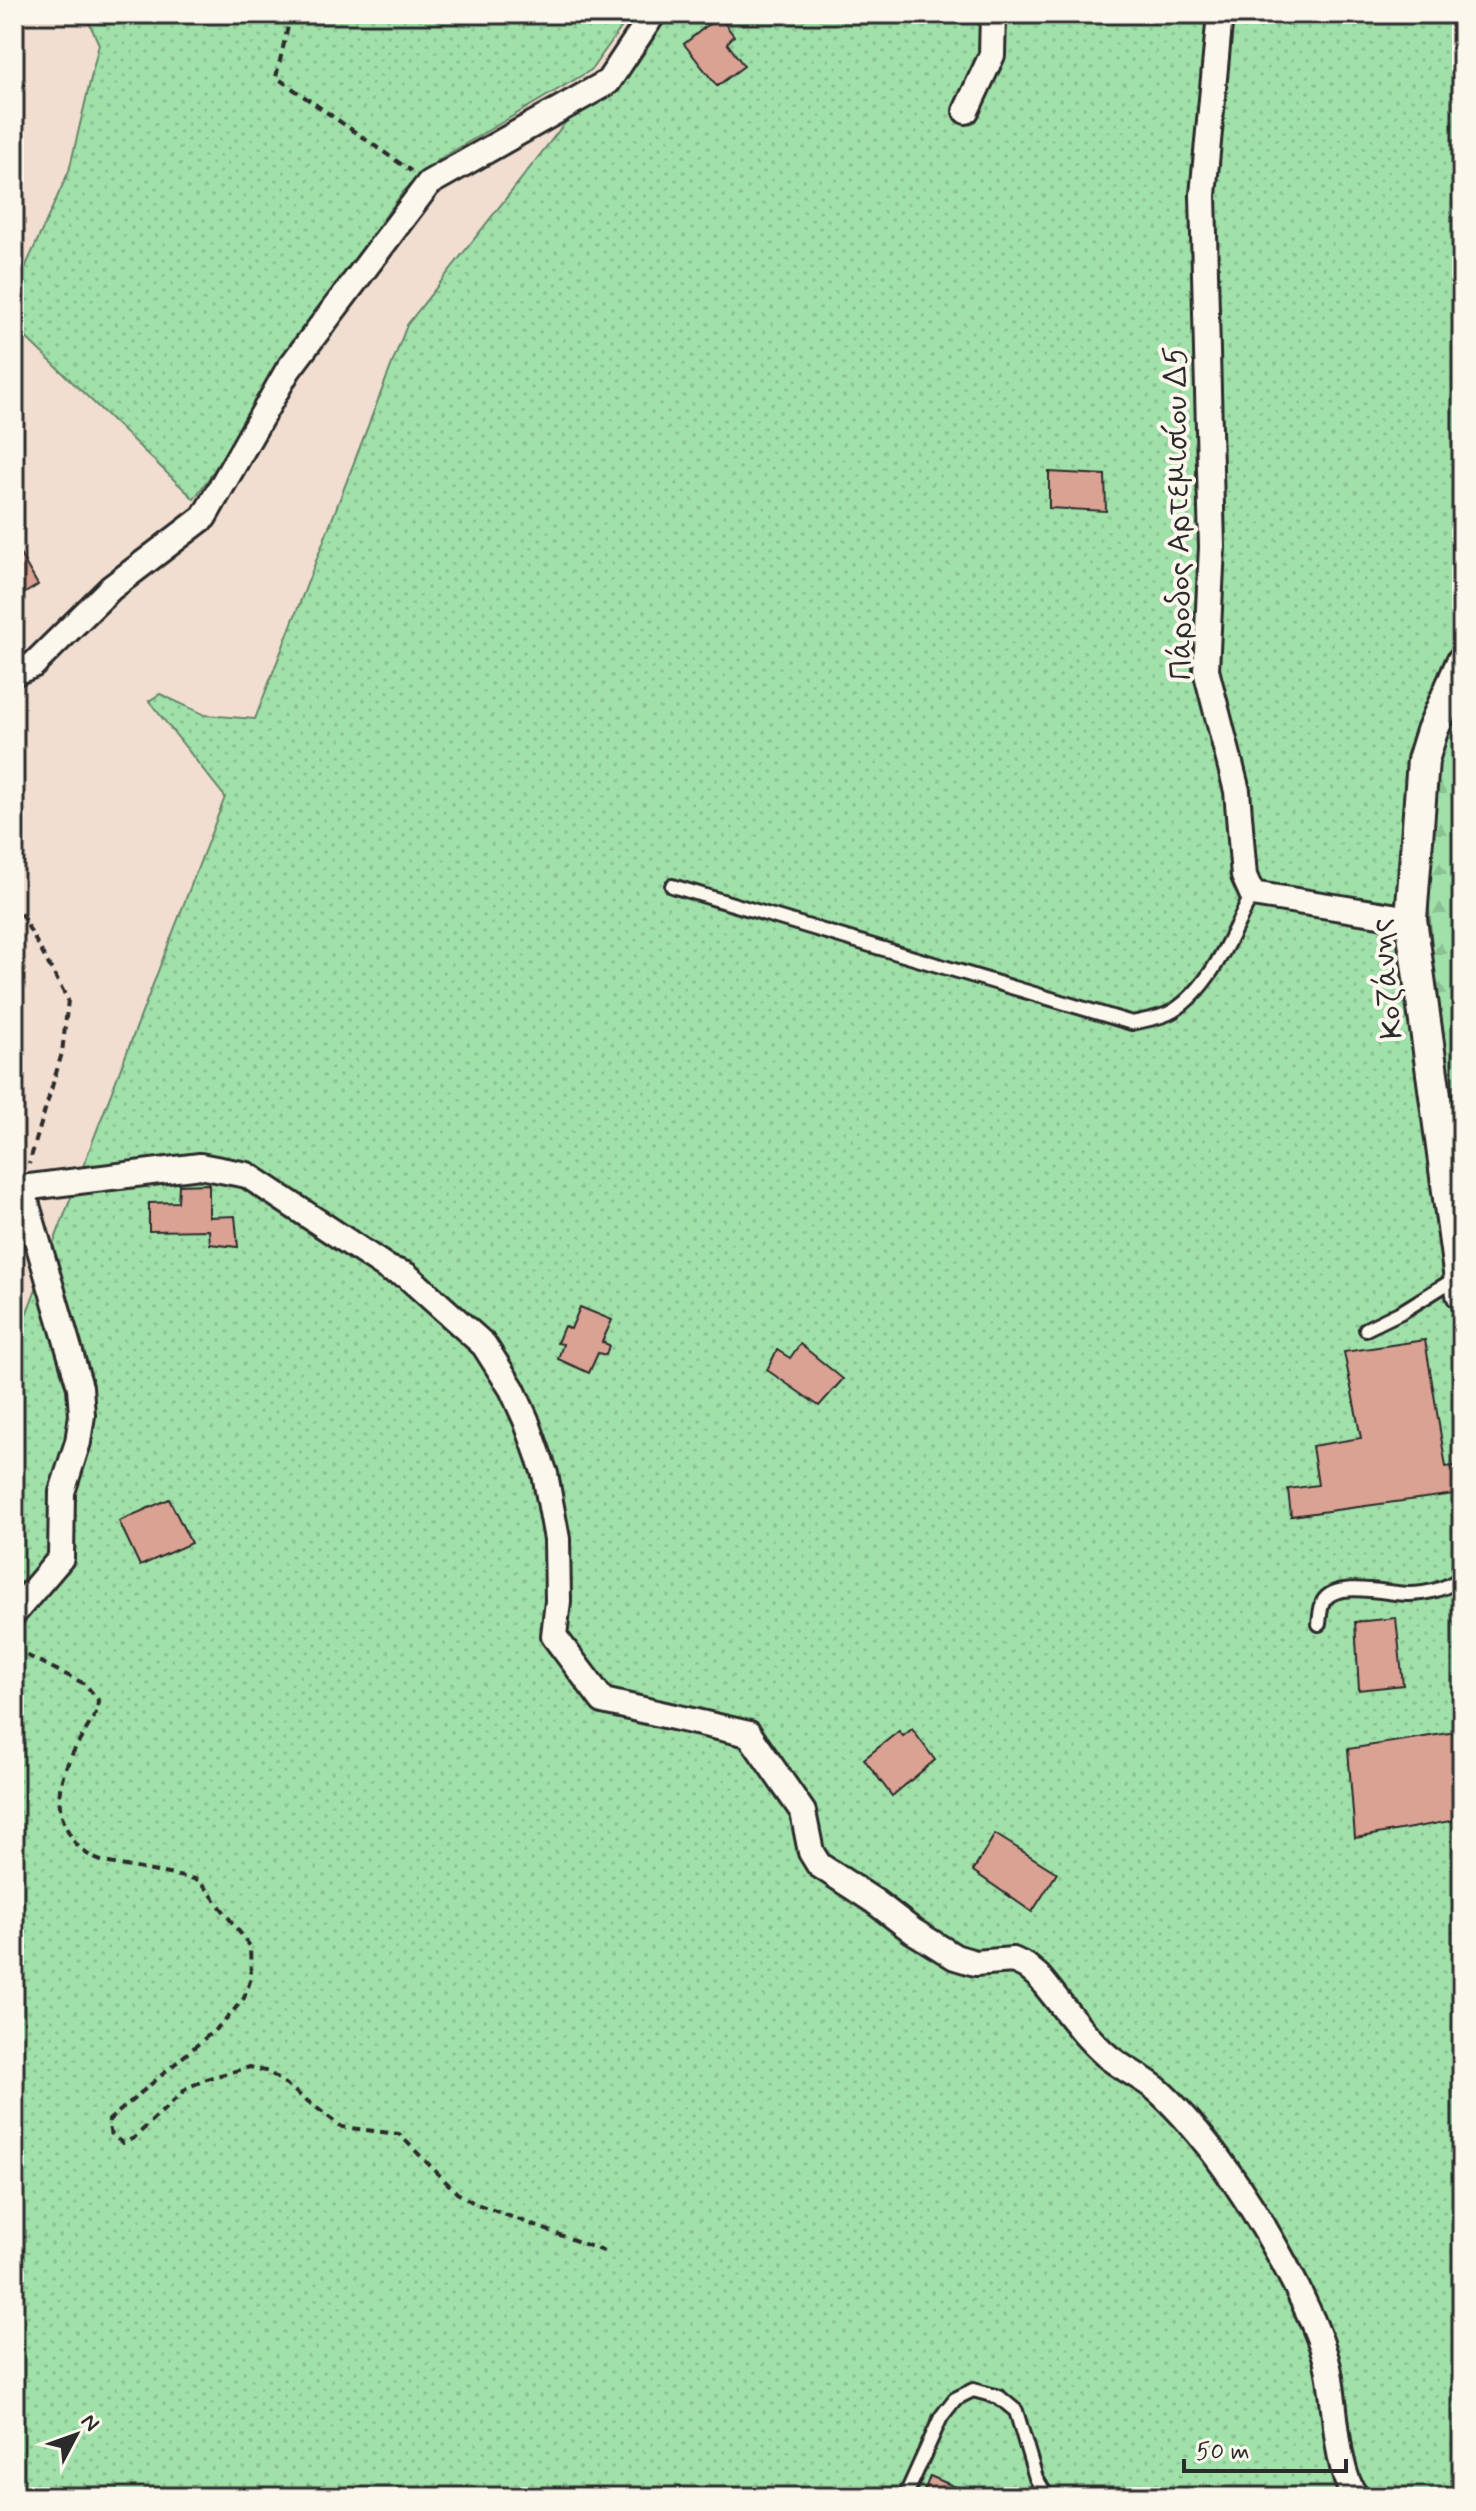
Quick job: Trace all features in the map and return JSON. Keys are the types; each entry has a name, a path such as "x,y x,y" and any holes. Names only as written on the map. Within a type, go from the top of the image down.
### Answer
{"street":[{"path":"14,673 33,665 111,588 204,517 288,370 429,183 608,82 653,14"},
{"path":"966,111 992,55 993,14"},
{"name":"Πάροδος Αρτεμισίου Δ5","path":"1220,14 1203,195 1212,547 1206,670 1237,791 1244,876 1252,894"},
{"name":"Κοζάνης","path":"1461,1287 1411,919 1423,760 1462,662"},
{"path":"1252,894 1411,919"},
{"path":"14,1613 61,1558 62,1492 78,1442 82,1415 80,1387 22,1188 200,1166 247,1175 389,1269 406,1275 477,1337 491,1354 516,1397 545,1474 559,1555 554,1636 603,1701 749,1734 803,1812 811,1852 819,1865 955,1957 970,1963 1007,1959 1026,1966 1103,2052 1144,2080 1169,2102 1219,2161 1297,2288 1324,2352 1349,2488 1356,2497"}],"lane":[{"path":"672,886 1132,1023 1171,1013 1195,993 1222,954 1252,894"},
{"path":"1366,1329 1403,1311 1448,1283 1461,1287"},
{"path":"1319,1624 1323,1601 1333,1593 1347,1589 1413,1594 1450,1586 1462,1577"},
{"path":"905,2497 941,2417 955,2399 973,2390 999,2397 1016,2411 1036,2478 1047,2497"}],"path":[{"path":"291,14 276,77 429,183"},
{"path":"14,901 68,1000 62,1053 22,1188"},
{"path":"14,1649 85,1684 98,1700 97,1711 58,1787 62,1818 77,1845 92,1858 104,1862 200,1880 250,1946 251,1978 244,1998 224,2022 109,2120 108,2129 112,2136 123,2143 134,2138 187,2088 209,2078 250,2067 269,2072 342,2127 399,2134 457,2193 474,2203 606,2252"}],"green space":[{"path":"85,14 631,14 591,70 438,160 403,192 290,349 228,451 194,499 14,326 14,292 69,171 99,44"},
{"path":"650,14 1462,14 1462,2497 14,2497 14,1346 225,797 149,701 160,694 205,715 255,719 407,325"},
{"path":"1462,699 1462,1209 1437,1009 1426,872 1436,767"}],"building":[{"path":"719,16 734,36 727,43 744,66 717,86 684,44"},
{"path":"1049,472 1105,475 1106,511 1049,508"},
{"path":"14,544 38,585 14,600"},
{"path":"209,1184 209,1217 235,1216 238,1247 210,1244 209,1230 149,1231 149,1203 178,1202 179,1185"},
{"path":"580,1307 612,1320 602,1342 609,1345 606,1355 598,1353 589,1373 558,1359 563,1344 557,1343 564,1326 571,1329"},
{"path":"1425,1340 1446,1467 1462,1465 1462,1493 1291,1516 1288,1489 1318,1485 1312,1446 1361,1438 1344,1352"},
{"path":"800,1344 843,1379 819,1406 767,1370 777,1350 790,1358"},
{"path":"169,1499 191,1543 140,1566 119,1521"},
{"path":"1396,1618 1403,1685 1359,1690 1355,1622"},
{"path":"912,1729 935,1760 892,1796 864,1759 899,1731 903,1736"},
{"path":"1462,1731 1462,1819 1355,1838 1348,1749"},
{"path":"995,1834 1057,1873 1032,1912 973,1871"},
{"path":"930,2476 979,2497 922,2497"}]}
